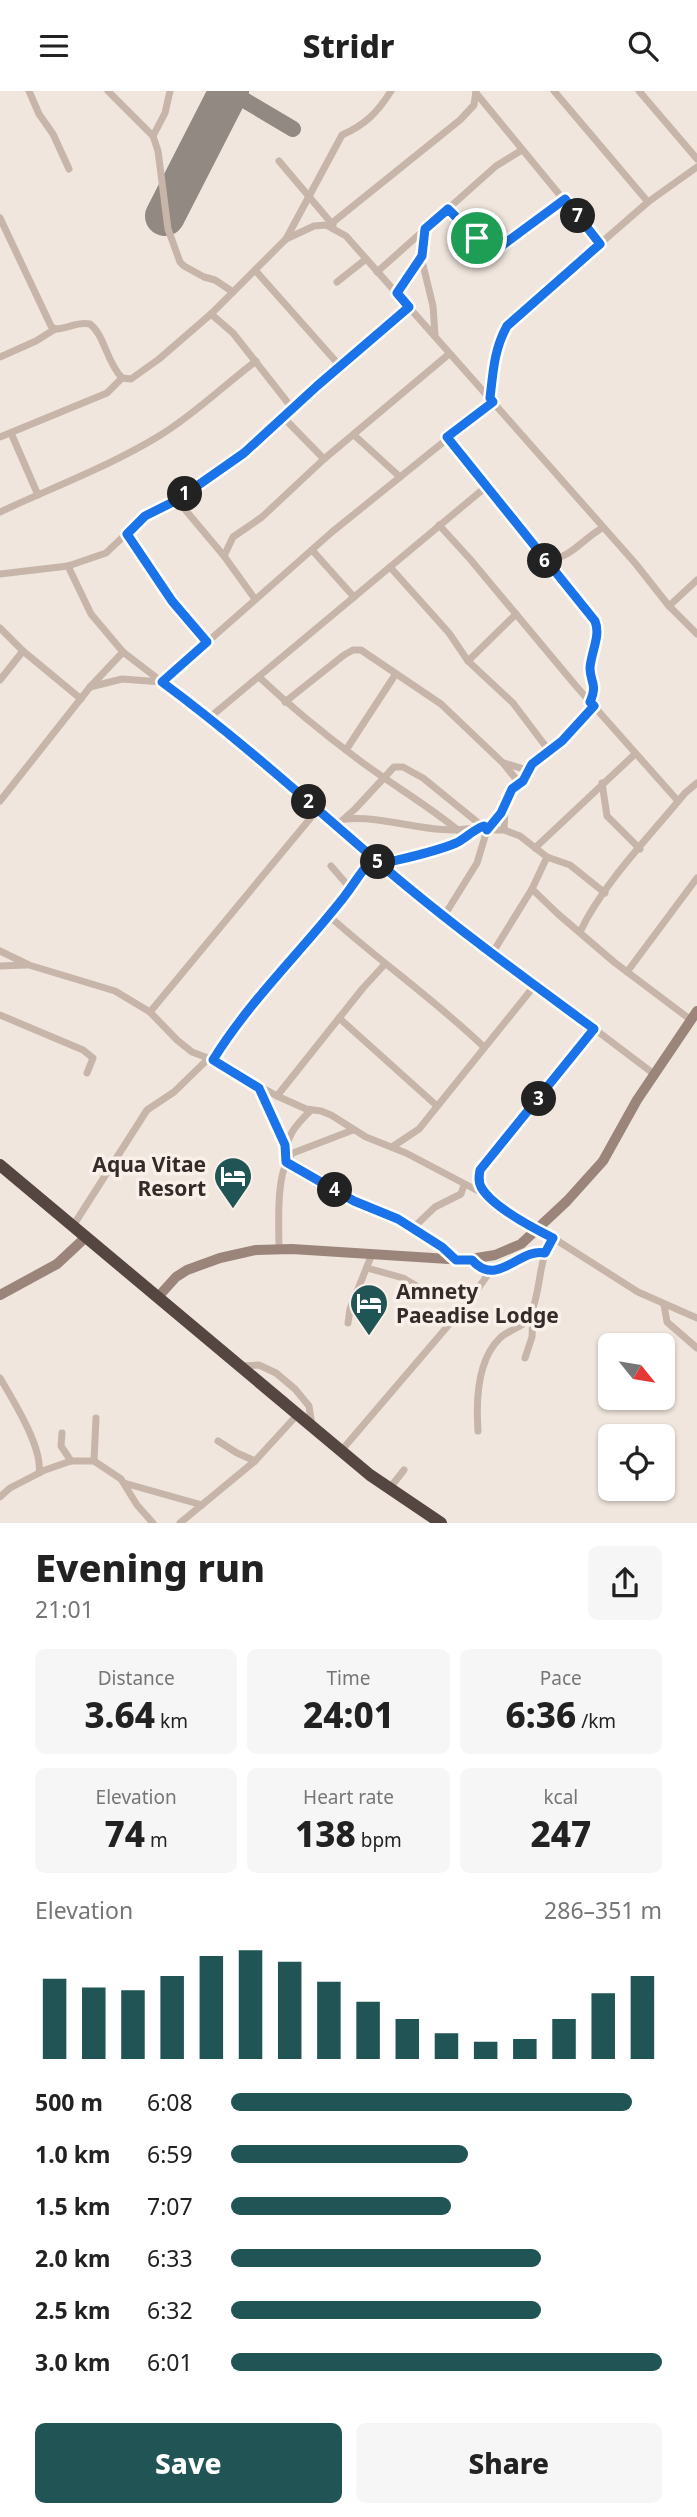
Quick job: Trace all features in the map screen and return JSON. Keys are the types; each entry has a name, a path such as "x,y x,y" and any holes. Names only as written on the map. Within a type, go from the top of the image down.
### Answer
{"highway":[{"path":"0,1165 341,1451 389,1489 441,1523"}],"main road":[{"path":"158,1297 176,1277 187,1270 256,1250 472,1260 507,1251 521,1244 538,1230 603,1161 637,1100 694,1015"},
{"path":"0,1295 57,1264 86,1237"}],"street":[{"path":"29,91 69,169"},
{"path":"108,91 153,136 158,151 168,229 176,255 184,266 215,280 233,292"},
{"path":"153,136 165,113 170,91"},
{"path":"0,357 55,329 64,329 78,323 90,324 99,333 113,369 122,378 131,379 142,373 211,314 286,239 342,135 369,120 391,91"},
{"path":"554,91 648,202"},
{"path":"639,91 697,159"},
{"path":"286,239 314,226 334,226 460,120 474,105 476,92"},
{"path":"476,92 600,244"},
{"path":"377,272 496,166 522,150"},
{"path":"279,161 334,226 435,335 602,529 635,563 669,606 697,634"},
{"path":"90,687 122,679 162,682 312,550 491,400 496,350 507,326 648,202 697,167"},
{"path":"448,209 488,248 496,250 565,199"},
{"path":"0,218 48,321 55,329"},
{"path":"425,229 422,256 433,306 435,335"},
{"path":"397,293 422,256"},
{"path":"337,282 366,259"},
{"path":"256,270 340,366"},
{"path":"0,574 68,566 106,553 145,516 177,500 244,453 409,307"},
{"path":"211,314 233,333 292,408"},
{"path":"224,556 233,537 262,517 324,460 449,354"},
{"path":"0,512 82,477 158,437 256,361"},
{"path":"0,437 107,393 122,378"},
{"path":"283,417 324,460"},
{"path":"11,433 38,495"},
{"path":"354,435 400,477"},
{"path":"447,437 597,627 590,669 595,686 592,704 550,752 532,764 520,784 512,789 505,807 504,830"},
{"path":"209,718 486,486"},
{"path":"177,500 224,556 255,599"},
{"path":"439,525 678,801"},
{"path":"554,572 567,556 602,529"},
{"path":"127,534 172,601 207,642"},
{"path":"312,550 354,597"},
{"path":"545,560 567,556"},
{"path":"68,566 92,614 123,652 209,718 444,916 654,1074"},
{"path":"390,567 449,633 468,661 513,703 550,752"},
{"path":"669,606 697,580"},
{"path":"468,661 516,614"},
{"path":"0,628 23,651 81,699"},
{"path":"285,702 325,669 354,650 361,650 441,704 503,763 520,784"},
{"path":"0,680 23,651"},
{"path":"0,801 90,687 123,652"},
{"path":"346,750 395,675"},
{"path":"260,677 285,702 346,750 460,832"},
{"path":"535,848 635,754"},
{"path":"503,763 527,770"},
{"path":"337,825 394,767 403,767 423,778 484,827"},
{"path":"602,783 606,813 640,849"},
{"path":"580,932 605,893 678,801 697,783"},
{"path":"381,864 454,843 484,827 505,807"},
{"path":"150,1012 318,809"},
{"path":"345,818 366,817 393,824 460,832 484,827 504,830 525,839 547,857 566,863 605,893"},
{"path":"444,916 477,863 484,827"},
{"path":"493,952 533,889 547,857"},
{"path":"73,1226 147,1110 174,1092 211,1059 373,858"},
{"path":"331,866 350,888"},
{"path":"627,972 697,878"},
{"path":"533,889 542,900 627,972 694,1015"},
{"path":"328,915 484,1047"},
{"path":"0,951 29,965 106,986 150,1012 185,1047 211,1059 259,1088 311,1110 331,1115 353,1130 406,1153 484,1194 637,1291 697,1318"},
{"path":"276,1096 385,964"},
{"path":"0,967 29,965"},
{"path":"391,1147 419,1129 535,985"},
{"path":"0,1015 83,1050 93,1058 87,1073"},
{"path":"339,1018 437,1106"},
{"path":"495,1202 481,1188 480,1170 594,1029"},
{"path":"259,1088 285,1145 279,1249"},
{"path":"285,1145 311,1110"},
{"path":"286,1160 293,1153 320,1145 340,1133 353,1130"},
{"path":"286,1160 354,1201 387,1213 414,1228 456,1260"},
{"path":"414,1228 435,1207 461,1194 464,1185"},
{"path":"478,1431 476,1403 489,1354 502,1336 527,1321 540,1284 545,1253 553,1238"},
{"path":"472,1260 491,1270 503,1268 534,1251 545,1253"},
{"path":"348,1324 350,1309 372,1254"},
{"path":"367,1268 403,1278 432,1295 448,1296"},
{"path":"341,1451 470,1300 491,1270"},
{"path":"664,1305 670,1326 697,1348"},
{"path":"525,1358 533,1330 533,1309"},
{"path":"241,1366 259,1365 276,1373 309,1406 313,1426"},
{"path":"0,1378 23,1418 40,1461 40,1473"},
{"path":"180,1523 255,1461 298,1415"},
{"path":"94,1461 96,1418"},
{"path":"62,1433 61,1446 71,1461"},
{"path":"218,1441 255,1461"},
{"path":"0,1497 10,1488 71,1461 94,1461 124,1483 202,1505"},
{"path":"389,1489 404,1470"},
{"path":"124,1483 136,1505 153,1523"}],"taxiway":[{"path":"229,91 293,129"}],"runway":[{"path":"165,216 229,91"}],"place":[{"name":"Aqua Vitae Resort","path":"233,1210"},
{"name":"Amnety Paeadise Lodge","path":"369,1337"}],"route":[{"path":"477,238 448,209 425,229 422,256 397,293 409,307 244,453 177,500 145,516 127,534 153,576 207,642 162,682 209,718 373,858 444,916 594,1029 480,1170 481,1188 495,1202 553,1238 545,1253 534,1251 503,1268 491,1270 472,1260 456,1260 442,1247 398,1219 354,1201 286,1162 285,1145 280,1131 259,1088 213,1060 286,963 345,897 373,858 381,864 398,860 454,843 479,827 484,826 487,830 505,807 512,789 523,781 528,768 562,741 594,706 590,702 595,686 590,669 597,635 595,621 564,586 447,437 493,402 490,398 494,357 498,343 510,322 600,244 565,199 496,250 488,248 477,238"}]}
